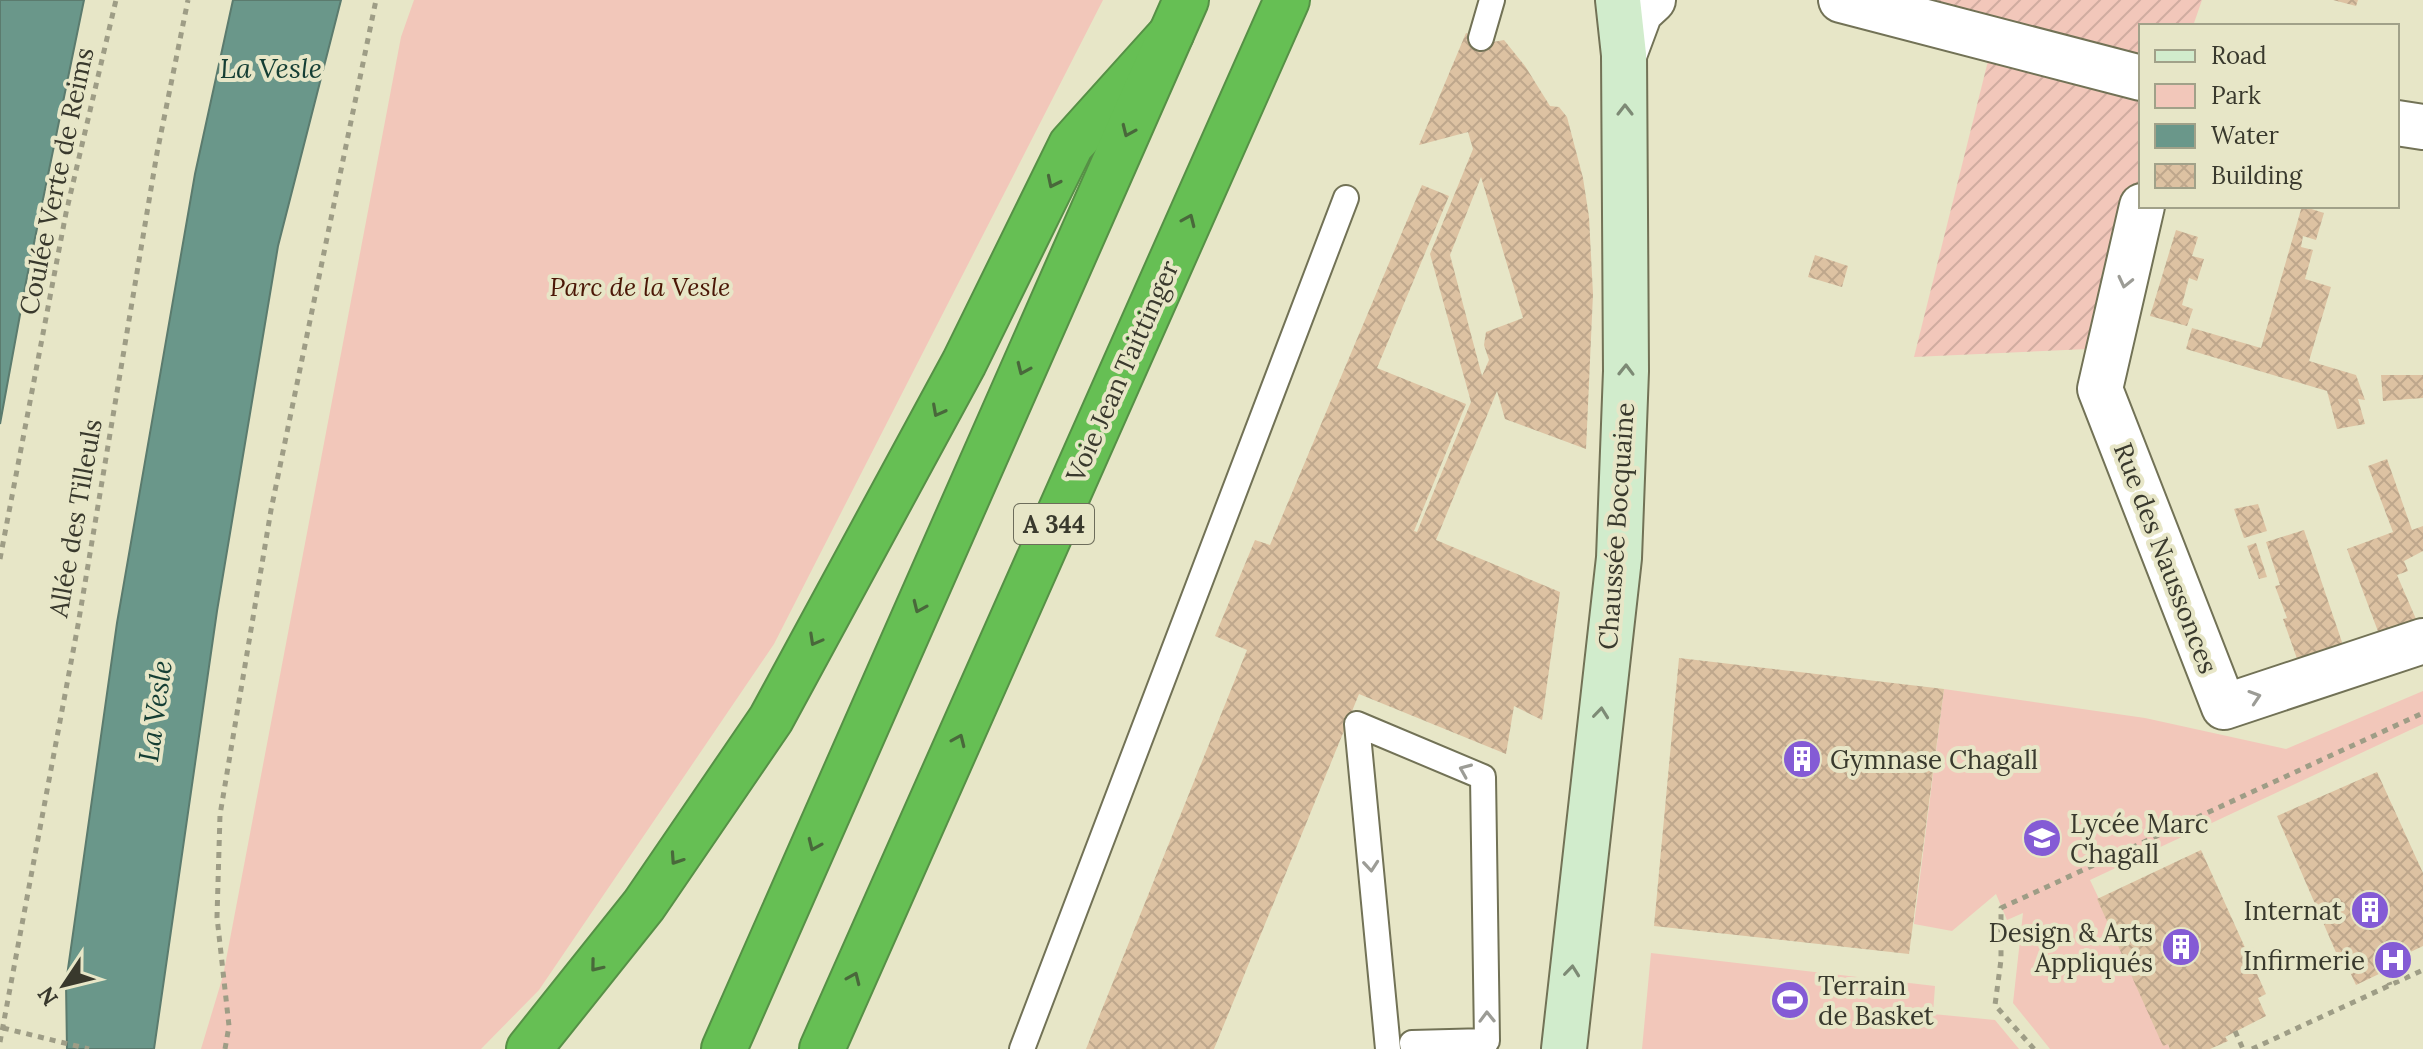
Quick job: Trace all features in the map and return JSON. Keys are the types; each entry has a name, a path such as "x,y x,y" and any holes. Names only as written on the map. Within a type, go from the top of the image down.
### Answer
{"highway":[{"name":"Voie Jean Taittinger","path":"822,1049 1287,0"},
{"path":"529,1049 644,905 771,719 964,363 1071,145 1178,17"},
{"path":"724,1049 1178,17"}],"main road":[{"name":"Chaussée Bocquaine","path":"1564,1049 1619,558 1626,371 1624,55 1618,0"}],"street":[{"path":"1624,55 1640,12 1653,0"},
{"path":"1841,0 2139,77"},
{"path":"2399,123 2423,127"},
{"name":"Rue des Naussonces","path":"2142,208 2100,389 2224,707 2423,641"}],"lane":[{"path":"1481,38 1492,0"},
{"path":"1022,1049 1346,198"},
{"path":"1388,1049 1357,724 1483,777 1487,1041 1412,1043 1413,1049"}],"path":[{"name":"Coulée Verte de Reims","path":"0,559 66,213 116,0"},
{"name":"Allée des Tilleuls","path":"0,1042 78,625 157,153 188,0"},
{"path":"225,1049 229,1026 217,917 220,815 271,510 376,0"},
{"path":"2034,1049 1995,1005 2001,960 2001,908 2423,713"},
{"path":"2252,1049 2423,970"},
{"path":"2385,971 2390,985"},
{"path":"3,1028 89,1049"},
{"path":"2235,1031 2243,1049"}],"green space":[{"name":"Parc de la Vesle","path":"414,0 1103,0 774,644 539,990 481,1049 201,1049 223,976 401,37"},
{"path":"1926,0 2202,0 2194,24 2139,24 2139,58"},
{"path":"1990,53 2139,93 2139,188 2088,349 1914,357"},
{"path":"1944,689 2145,718 2286,749 2423,691 2423,724 2090,880 2170,1049 2050,1049 2013,1003 2023,913 2007,920 1996,894 1952,931 1914,924"},
{"name":"Terrain de Basket","path":"1651,953 1935,986 1933,1014 1995,1020 2019,1049 1642,1049"}],"water":[{"path":"0,0 84,0 0,424"},
{"name":"La Vesle","path":"233,0 341,0 278,246 217,611 154,1049 67,1049 66,983 117,623 195,174"}],"building":[{"path":"2333,0 2358,0 2356,6"},
{"path":"1466,33 1493,42 1504,40 1550,106 1559,107 1567,117 1583,178 1589,217 1593,294 1586,449 1505,419 1497,391 1436,540 1560,592 1542,720 1514,706 1506,754 1359,694 1214,1049 1086,1049 1247,650 1215,636 1255,540 1270,545 1422,185 1449,196 1377,368 1466,404 1414,531 1417,532 1471,402 1430,254 1473,149 1468,132 1419,145","holes":["1481,177 1523,318 1486,332 1484,345 1489,360 1482,376 1450,255"]},
{"path":"2301,208 2324,213 2316,240 2303,236 2301,247 2313,250 2305,279 2331,287 2309,361 2356,375 2365,400 2358,399 2365,424 2337,429 2327,391 2186,349 2192,328 2261,348"},
{"path":"2176,230 2198,237 2192,256 2204,259 2197,281 2189,278 2182,305 2193,309 2187,326 2150,316"},
{"path":"1815,255 1848,266 1842,287 1808,277"},
{"path":"2381,375 2423,375 2423,398 2383,401"},
{"path":"2387,459 2412,530 2423,526 2423,551 2404,561 2408,571 2397,575 2416,619 2379,634 2347,549 2393,532 2368,466"},
{"path":"2258,504 2267,531 2244,538 2234,509"},
{"path":"2304,530 2346,654 2301,670 2283,619 2287,618 2275,586 2280,585 2266,542"},
{"path":"2256,543 2267,577 2259,579 2247,546"},
{"name":"Gymnase Chagall","path":"1679,658 1944,689 1909,954 1654,926"},
{"name":"Internat","path":"2377,772 2423,873 2423,946 2404,955 2406,961 2356,985 2345,961 2341,964 2277,816"},
{"name":"Design & Arts Appliqués","path":"2201,850 2266,994 2258,998 2266,1016 2225,1037 2228,1041 2210,1049 2170,1049 2168,1044 2163,1046 2097,899"}],"place":[{"name":"Gymnase Chagall","path":"1802,759"},
{"name":"Lycée Marc Chagall","path":"2042,838"},
{"name":"Internat","path":"2370,910"},
{"name":"Design & Arts Appliqués","path":"2181,947"},
{"name":"Infirmerie","path":"2393,960"},
{"name":"Terrain de Basket","path":"1790,1000"}]}
